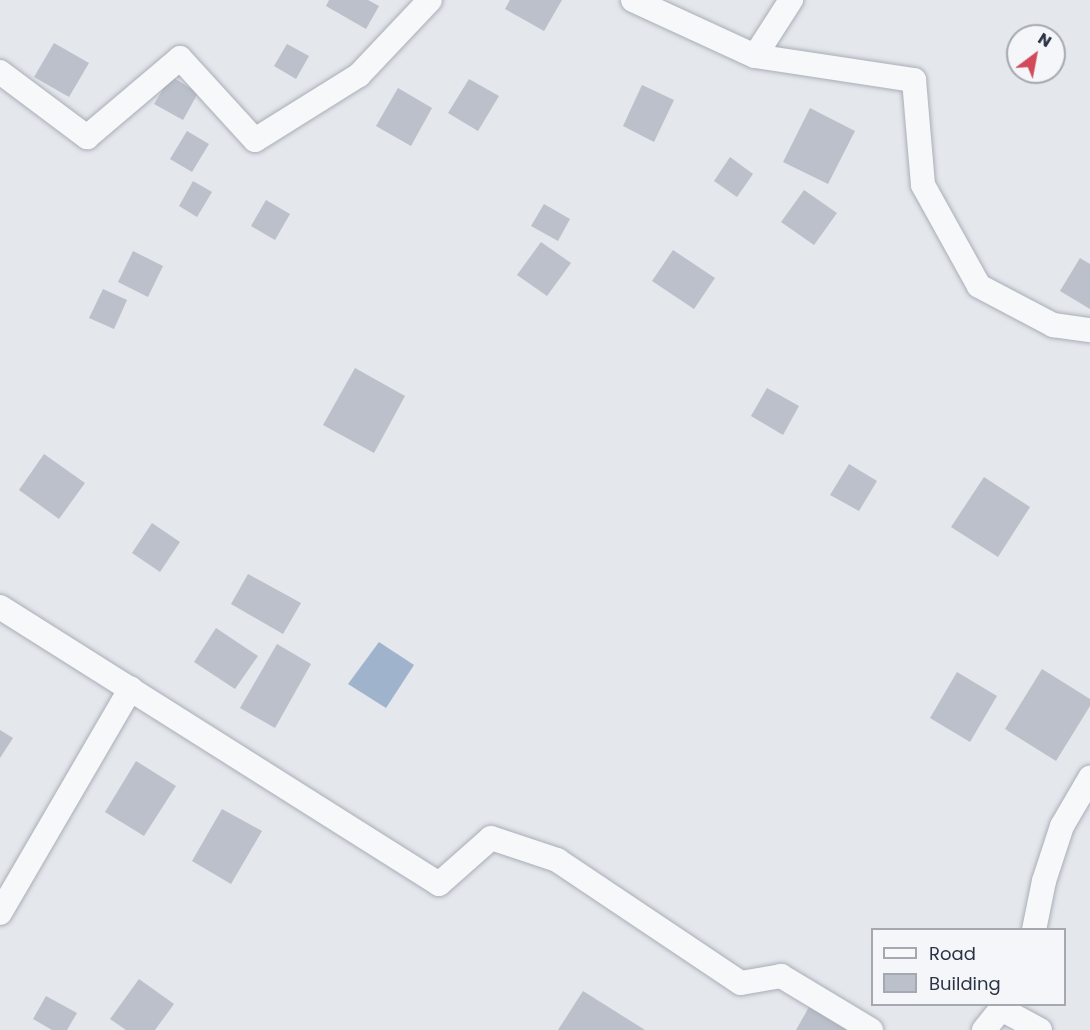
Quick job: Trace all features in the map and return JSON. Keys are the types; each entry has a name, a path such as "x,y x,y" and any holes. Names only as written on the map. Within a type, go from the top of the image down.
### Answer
{"street":[{"path":"0,72 87,137 180,58 255,140 359,75 430,0"},
{"path":"633,0 755,56 914,80 923,184 979,286 1053,325 1090,330"},
{"path":"755,56 791,0"},
{"path":"0,607 439,884 491,838 557,860 741,983 781,976 871,1030"},
{"path":"0,913 131,688"},
{"path":"1034,928 1044,881 1062,826 1090,778"},
{"path":"984,1030 1004,1007 1040,1030"}],"water":[{"path":"379,642 414,665 386,708 348,684"}],"building":[{"path":"329,0 368,0 379,6 366,29 326,6"},
{"path":"510,0 562,0 544,31 505,9"},
{"path":"54,43 89,63 69,97 34,77"},
{"path":"287,44 309,56 296,79 274,66"},
{"path":"171,76 198,93 183,120 154,104"},
{"path":"469,79 499,96 478,131 448,113"},
{"path":"642,85 674,100 654,142 623,126"},
{"path":"398,88 432,108 411,146 376,126"},
{"path":"810,108 855,131 828,184 783,162"},
{"path":"187,131 209,144 192,172 170,159"},
{"path":"730,157 753,174 737,197 714,181"},
{"path":"193,181 212,192 197,217 179,206"},
{"path":"804,190 837,213 814,245 781,222"},
{"path":"266,200 290,214 275,240 251,226"},
{"path":"544,204 570,219 558,241 531,226"},
{"path":"541,242 571,263 547,296 517,275"},
{"path":"673,250 715,278 694,309 652,281"},
{"path":"133,251 163,266 148,297 118,282"},
{"path":"1080,258 1090,264 1090,309 1060,291"},
{"path":"103,289 127,300 114,329 89,318"},
{"path":"355,368 405,396 374,453 323,425"},
{"path":"767,388 799,406 783,435 751,416"},
{"path":"44,454 85,483 59,519 19,490"},
{"path":"849,464 877,481 859,511 830,495"},
{"path":"984,477 1030,507 998,557 951,527"},
{"path":"152,523 180,542 160,572 132,553"},
{"path":"248,574 301,603 283,634 231,604"},
{"path":"216,628 258,656 235,689 194,662"},
{"path":"277,644 311,664 275,728 240,708"},
{"path":"1042,669 1090,699 1090,706 1056,761 1005,729"},
{"path":"957,672 997,696 970,742 930,718"},
{"path":"0,730 13,738 0,758"},
{"path":"136,761 176,786 144,836 105,812"},
{"path":"222,809 262,831 231,884 192,861"},
{"path":"139,979 174,1004 155,1030 126,1030 110,1019"},
{"path":"583,991 645,1030 558,1030"},
{"path":"46,996 77,1013 67,1030 52,1030 33,1019"},
{"path":"809,1007 847,1030 796,1030"}]}
